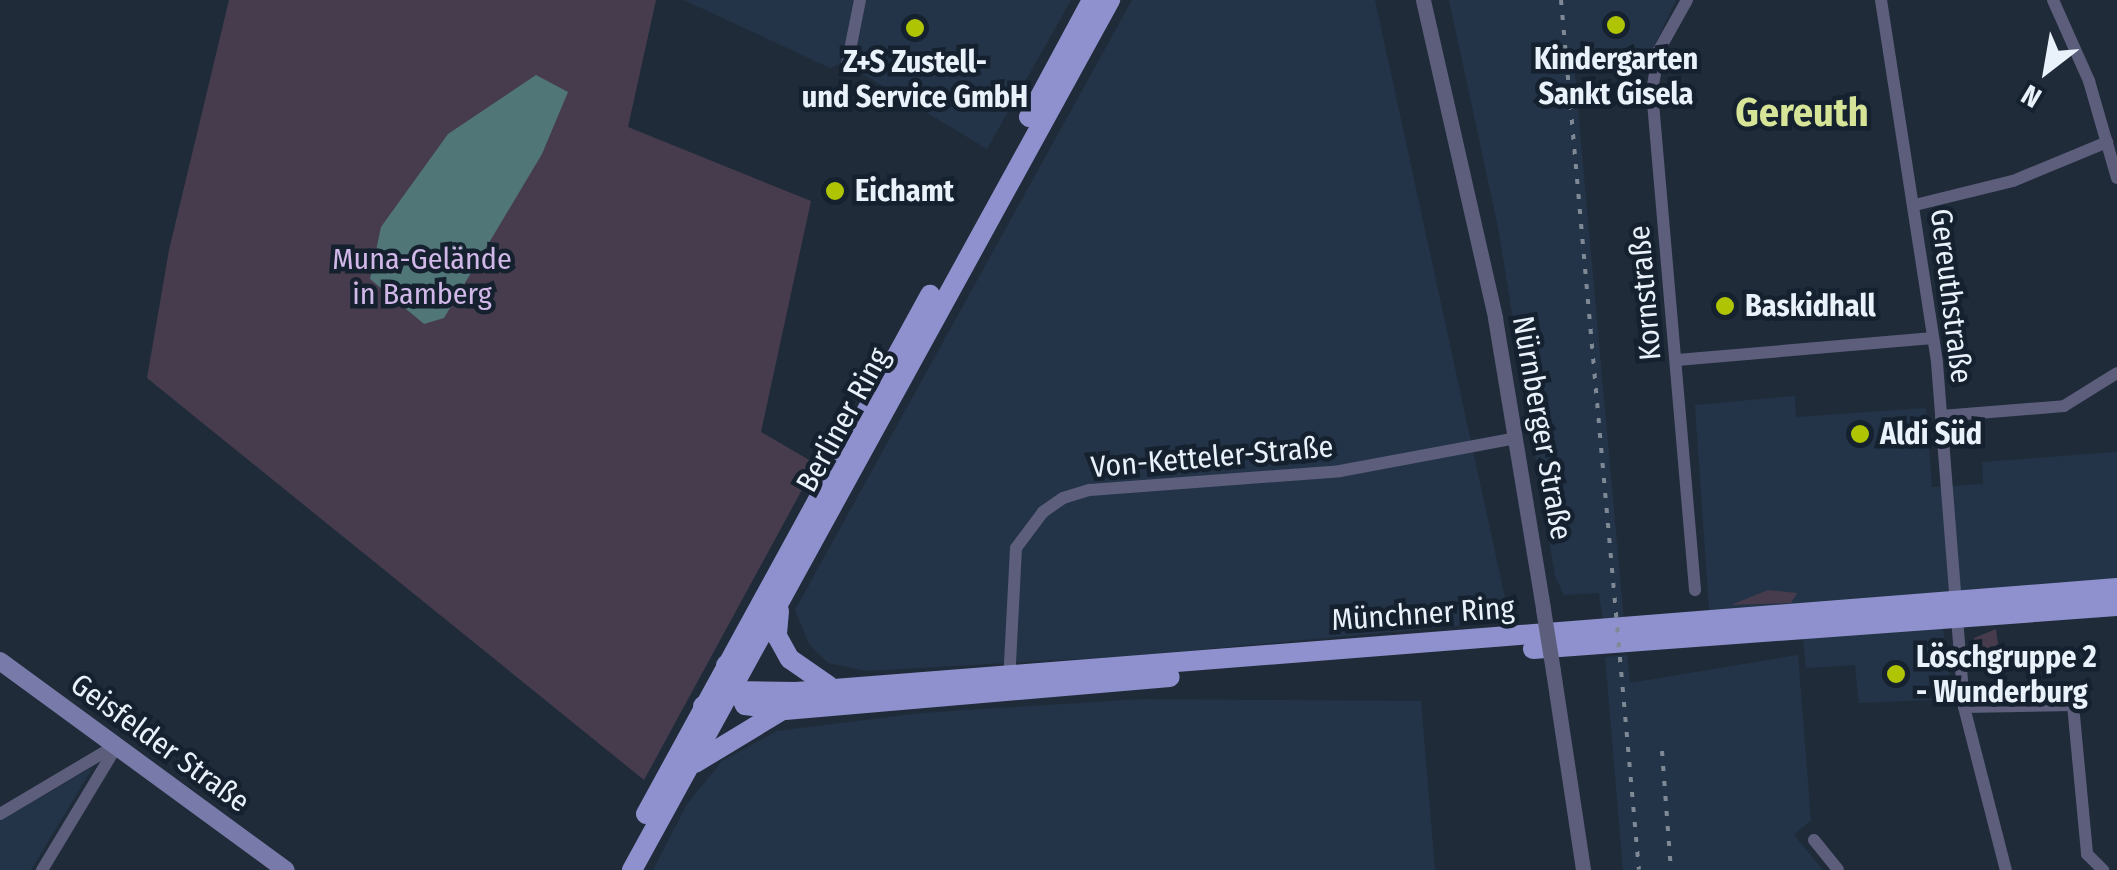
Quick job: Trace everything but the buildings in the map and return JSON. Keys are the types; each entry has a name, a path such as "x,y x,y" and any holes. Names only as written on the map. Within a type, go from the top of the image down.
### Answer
{"main road":[{"name":"Berliner Ring","path":"618,870 703,706 1092,0"},
{"name":"Berliner Ring","path":"632,870 1110,0"},
{"name":"Münchner Ring","path":"1954,610 2117,588"},
{"path":"780,602 778,636 790,659 810,678 836,688"},
{"name":"Münchner Ring","path":"734,690 1009,681 1954,610 2117,606"},
{"name":"Geisfelder Straße","path":"0,660 286,870"},
{"path":"726,665 734,690 751,708 785,710"},
{"name":"Münchner Ring","path":"785,710 1009,681"},
{"path":"703,706 734,690"},
{"path":"683,774 727,739 785,710"}],"street":[{"path":"847,65 860,0"},
{"name":"Nürnberger Straße","path":"1424,0 1480,243 1516,438 1583,870"},
{"name":"Kornstraße","path":"1687,0 1658,50 1652,91 1695,590"},
{"name":"Gereuthstraße","path":"1881,0 1934,338 1964,707 2006,870"},
{"path":"2053,0 2117,178"},
{"path":"1915,205 2013,182 2107,142"},
{"path":"1677,360 1934,338"},
{"path":"1941,416 2064,406 2117,372"},
{"name":"Von-Ketteler-Straße","path":"1009,681 1016,548 1043,512 1063,498 1090,490 1340,472 1516,438"},
{"path":"1964,707 2074,705 2087,854 2102,870"},
{"path":"0,814 118,744"},
{"path":"42,870 118,744"},
{"path":"1814,840 1838,870"}],"shaded area":[{"path":"684,0 1071,0 987,149 843,62 830,68"},
{"path":"1132,0 1375,0 1510,621 1131,656 867,671 828,663 810,646 795,610"},
{"path":"1449,0 1676,0 1650,55 1574,64 1624,621 1603,622 1599,593 1564,595 1555,576 1498,227"},
{"path":"536,75 568,92 542,154 444,318 424,324 370,279 381,227 448,134"},
{"path":"1795,396 1796,417 1926,408 1932,487 1983,484 1982,462 2117,452 2117,595 1940,607 1953,699 1859,703 1855,665 1806,668 1801,618 1710,624 1695,405"},
{"path":"1627,655 1630,683 1798,655 1811,820 1794,835 1823,870 1623,870 1605,657"},
{"path":"1142,699 1421,701 1435,870 653,870 687,804 722,761 777,731 921,713"},
{"path":"93,767 31,870 0,870 0,821"}],"green space":[{"name":"Muna-Gelände in Bamberg","path":"229,0 656,0 628,127 811,201 761,432 816,464 644,780 147,378 169,250"},
{"path":"1768,590 1797,593 1791,603 1731,605"},
{"path":"1996,629 1998,644 1982,655 1985,666 1971,666 1974,638"}],"railway":[{"path":"1561,0 1639,870"},
{"path":"1662,751 1671,870"}],"place":[{"name":"Kindergarten Sankt Gisela","path":"1616,25"},
{"name":"Z+S Zustell- und Service GmbH","path":"915,28"},
{"name":"Eichamt","path":"835,191"},
{"name":"Baskidhall","path":"1725,306"},
{"name":"Aldi Süd","path":"1860,434"},
{"name":"Löschgruppe 2 - Wunderburg","path":"1896,674"}],"district":[{"name":"Gereuth","path":"1802,113"}]}
